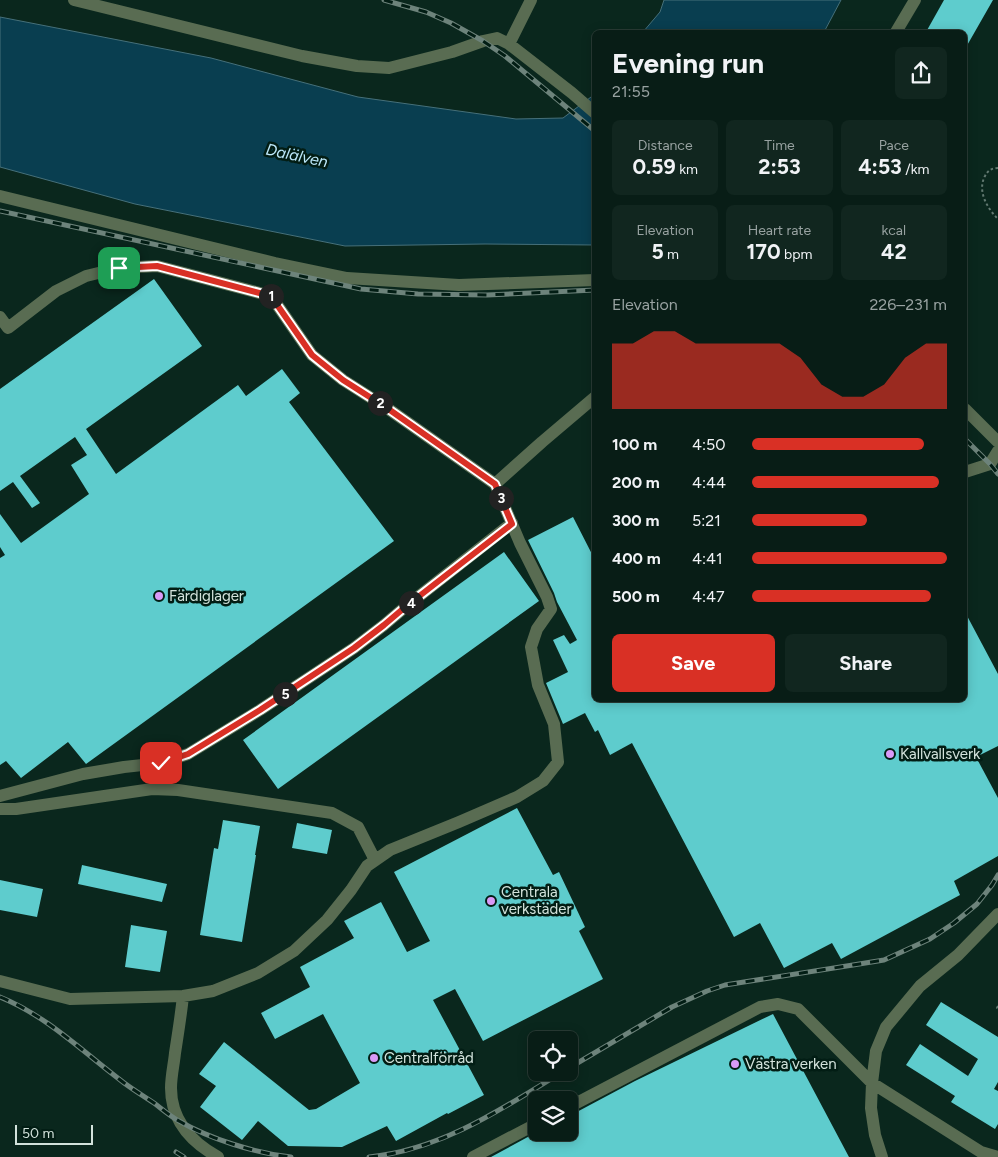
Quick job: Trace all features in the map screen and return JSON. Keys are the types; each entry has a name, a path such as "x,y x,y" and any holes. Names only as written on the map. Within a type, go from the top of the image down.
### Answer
{"lane":[{"path":"74,0 302,56 357,66 389,68 497,38 509,44 592,110"},
{"path":"509,44 531,0"},
{"path":"897,30 915,0"},
{"path":"0,196 275,263 347,278 460,284 592,280"},
{"path":"0,317 8,328 56,291 86,276 119,268 157,266 271,296 312,355 343,380 387,408 495,484 551,609 537,629 531,647 538,685 554,724 558,762 543,781 516,797 390,850 367,866 327,920 294,951 258,973 213,991 183,996 70,999 0,981"},
{"path":"495,484 592,400"},
{"path":"967,411 998,442"},
{"path":"967,471 990,464 998,452"},
{"path":"0,796 83,774 161,763 188,754 260,710 354,648 512,524"},
{"path":"0,809 16,809 152,789 178,790 332,813 358,827 375,860"},
{"path":"882,1157 875,1135 871,1108 876,1051 886,1027 920,986 958,955 998,914"},
{"path":"183,996 171,1087 173,1109 178,1121 190,1136 218,1157"},
{"path":"578,1102 760,1007 778,1004 798,1009 872,1083 981,1152 998,1157"},
{"path":"473,1157 528,1128"}],"path":[{"path":"998,168 994,167 988,171 983,180 981,190 986,204 998,219"}],"water":[{"path":"664,0 841,0 825,30 645,30 660,12"},
{"name":"Dalälven","path":"0,17 211,58 358,97 516,119 563,118 592,96 592,245 345,246 135,204 0,167"}],"building":[{"path":"944,0 993,0 967,46 967,30 927,30"},
{"name":"Färdiglager","path":"154,279 202,346 86,429 116,474 238,385 246,396 282,369 300,393 289,402 394,541 86,764 68,742 21,778 6,761 0,765 0,558 5,555 0,547 0,514 21,543 89,494 71,465 87,455 75,437 20,476 40,503 32,508 13,482 0,491 0,389"},
{"path":"573,517 592,554 592,702 967,702 967,616 998,674 998,746 976,757 998,798 998,856 954,881 960,895 841,959 832,943 784,968 760,923 734,937 632,743 610,755 598,730 595,732 585,713 563,724 546,683 568,672 553,640 564,635 570,644 577,640 528,540"},
{"path":"504,552 539,601 278,789 243,740"},
{"path":"517,808 553,875 559,872 585,927 579,931 603,979 483,1041 455,989 433,1000 484,1095 396,1141 387,1126 342,1147 288,1146 258,1121 242,1140 200,1107 216,1086 199,1074 224,1042 309,1110 316,1109 360,1083 323,1014 275,1039 261,1013 310,987 300,967 354,938 344,921 381,902 407,952 430,941 394,872"},
{"path":"223,820 260,826 242,942 200,935 214,848 218,849"},
{"path":"297,823 332,830 327,854 292,848"},
{"path":"82,865 167,884 162,902 78,884"},
{"path":"0,880 43,889 37,917 0,910"},
{"path":"131,925 167,931 160,972 125,967"},
{"path":"941,1002 998,1037 998,1082 994,1089 998,1091 998,1124 995,1129 951,1102 955,1096 906,1065 920,1044 968,1076 978,1059 926,1025"},
{"name":"Västra verken","path":"773,1014 849,1157 491,1157 528,1137 528,1141 578,1141 578,1111 635,1081"}],"railway":[{"path":"384,0 426,12 451,23 483,41 505,56 592,128"},
{"path":"0,211 361,289 418,294 487,295 592,290"},
{"path":"967,441 998,474"},
{"path":"578,1063 672,1007 707,991 725,985 884,960 930,939 954,923 977,904 998,875"},
{"path":"0,997 47,1023 123,1082 169,1115 191,1128 233,1144 291,1157"},
{"path":"369,1157 396,1153 446,1137 494,1113 548,1081"},
{"path":"176,1152 184,1157"}],"place":[{"name":"Färdiglager","path":"159,596"},
{"name":"Kallvallsverk","path":"890,754"},
{"name":"Centrala verkstäder","path":"491,901"},
{"name":"Centralförråd","path":"374,1058"},
{"name":"Västra verken","path":"735,1064"}],"route":[{"path":"119,268 157,266 271,296 312,355 343,380 387,408 495,484 512,524 354,648 260,710 188,754 161,763"}]}
